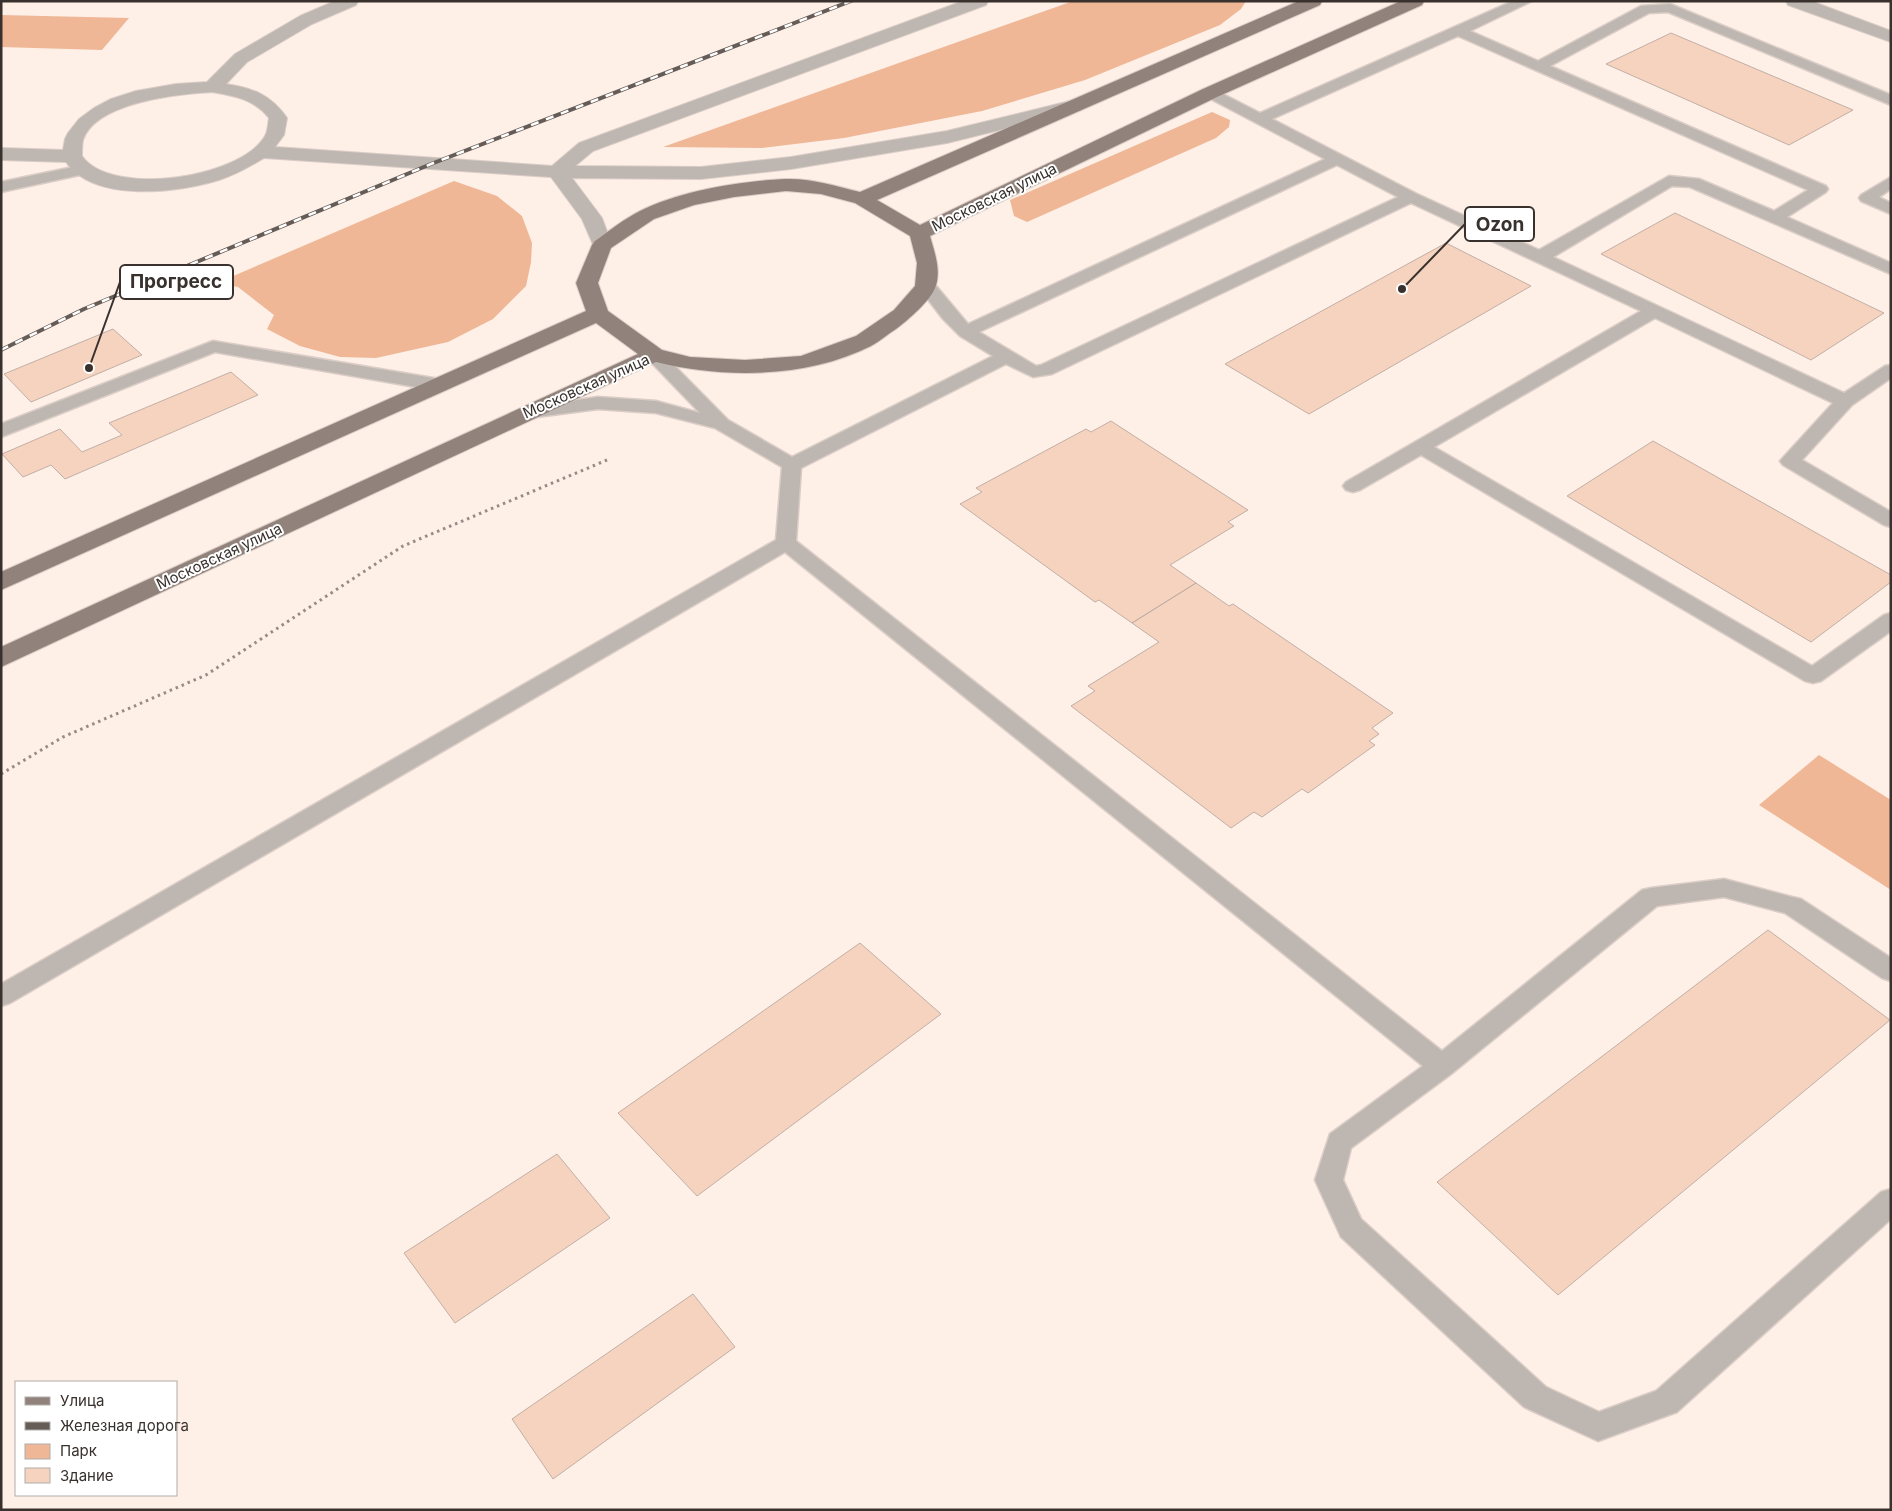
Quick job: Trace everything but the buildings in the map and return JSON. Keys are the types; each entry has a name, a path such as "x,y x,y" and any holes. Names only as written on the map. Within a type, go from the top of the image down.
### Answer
{"main road":[{"path":"862,199 1085,103 1314,1"},
{"name":"Московская улица","path":"1,658 654,355 690,364 745,367 804,362 864,341 902,315 926,285 927,263 919,233 1210,93 1416,1"},
{"path":"654,355 598,314 587,283 602,245 648,215 689,200 734,191 786,185 822,188 862,199 919,233"},
{"path":"1,582 598,314"}],"street":[{"path":"212,87 241,58 306,20 350,1"},
{"path":"557,172 586,147 980,1"},
{"path":"1794,1 1891,37"},
{"path":"1,154 78,163 104,180 119,183 134,185 169,184 204,178 236,167 260,152 275,135 278,118 268,103 247,93 212,87 183,88 146,94 114,105 88,121 74,138 78,163"},
{"path":"260,152 557,172 701,173 791,163 947,137 1085,103"},
{"path":"557,172 592,218 602,245"},
{"path":"701,173 786,185"}],"lane":[{"path":"1260,119 1524,1"},
{"path":"1540,66 1646,9 1670,8 1891,101"},
{"path":"1458,31 1820,189 1775,218"},
{"path":"1210,93 1411,198 1540,256 1845,401"},
{"path":"966,332 1336,159"},
{"path":"1,187 78,163"},
{"path":"1540,256 1669,181 1693,182 1891,269"},
{"path":"1891,182 1867,198 1891,208"},
{"path":"926,285 949,315 966,332 1033,372 1046,370 1411,198"},
{"path":"1353,486 1654,311"},
{"path":"1,431 213,346 439,385"},
{"path":"654,355 722,424 792,465"},
{"path":"792,465 1007,356"},
{"path":"1891,370 1845,401 1790,460 1891,521"},
{"path":"530,412 598,403 656,407 722,424"},
{"path":"1421,447 1813,676 1891,620"},
{"path":"786,543 792,465"},
{"path":"1,996 786,543"},
{"path":"786,543 1442,1066"},
{"path":"1891,971 1792,906 1724,888 1652,897 1442,1066 1339,1142 1329,1180 1350,1228 1535,1397 1598,1428 1666,1402 1891,1201"}],"path":[{"path":"1,774 63,737 206,675 403,546 607,460"}],"green space":[{"path":"1073,1 1246,1 1241,9 1220,25 1085,80 982,111 844,138 761,148 663,147"},
{"path":"1,15 129,18 102,50 1,47"},
{"path":"1212,112 1230,120 1229,127 1216,138 1027,222 1014,216 1010,200"},
{"path":"454,181 497,196 522,216 532,243 531,262 526,286 493,319 448,342 376,358 340,357 300,346 267,329 274,315 238,287 217,283"},
{"path":"1819,755 1891,800 1891,890 1759,805"}],"railway":[{"path":"1,350 84,309 431,164 851,1"}],"place":[{"name":"Ozon","path":"1402,289"},
{"name":"Прогресс","path":"89,368"}]}
